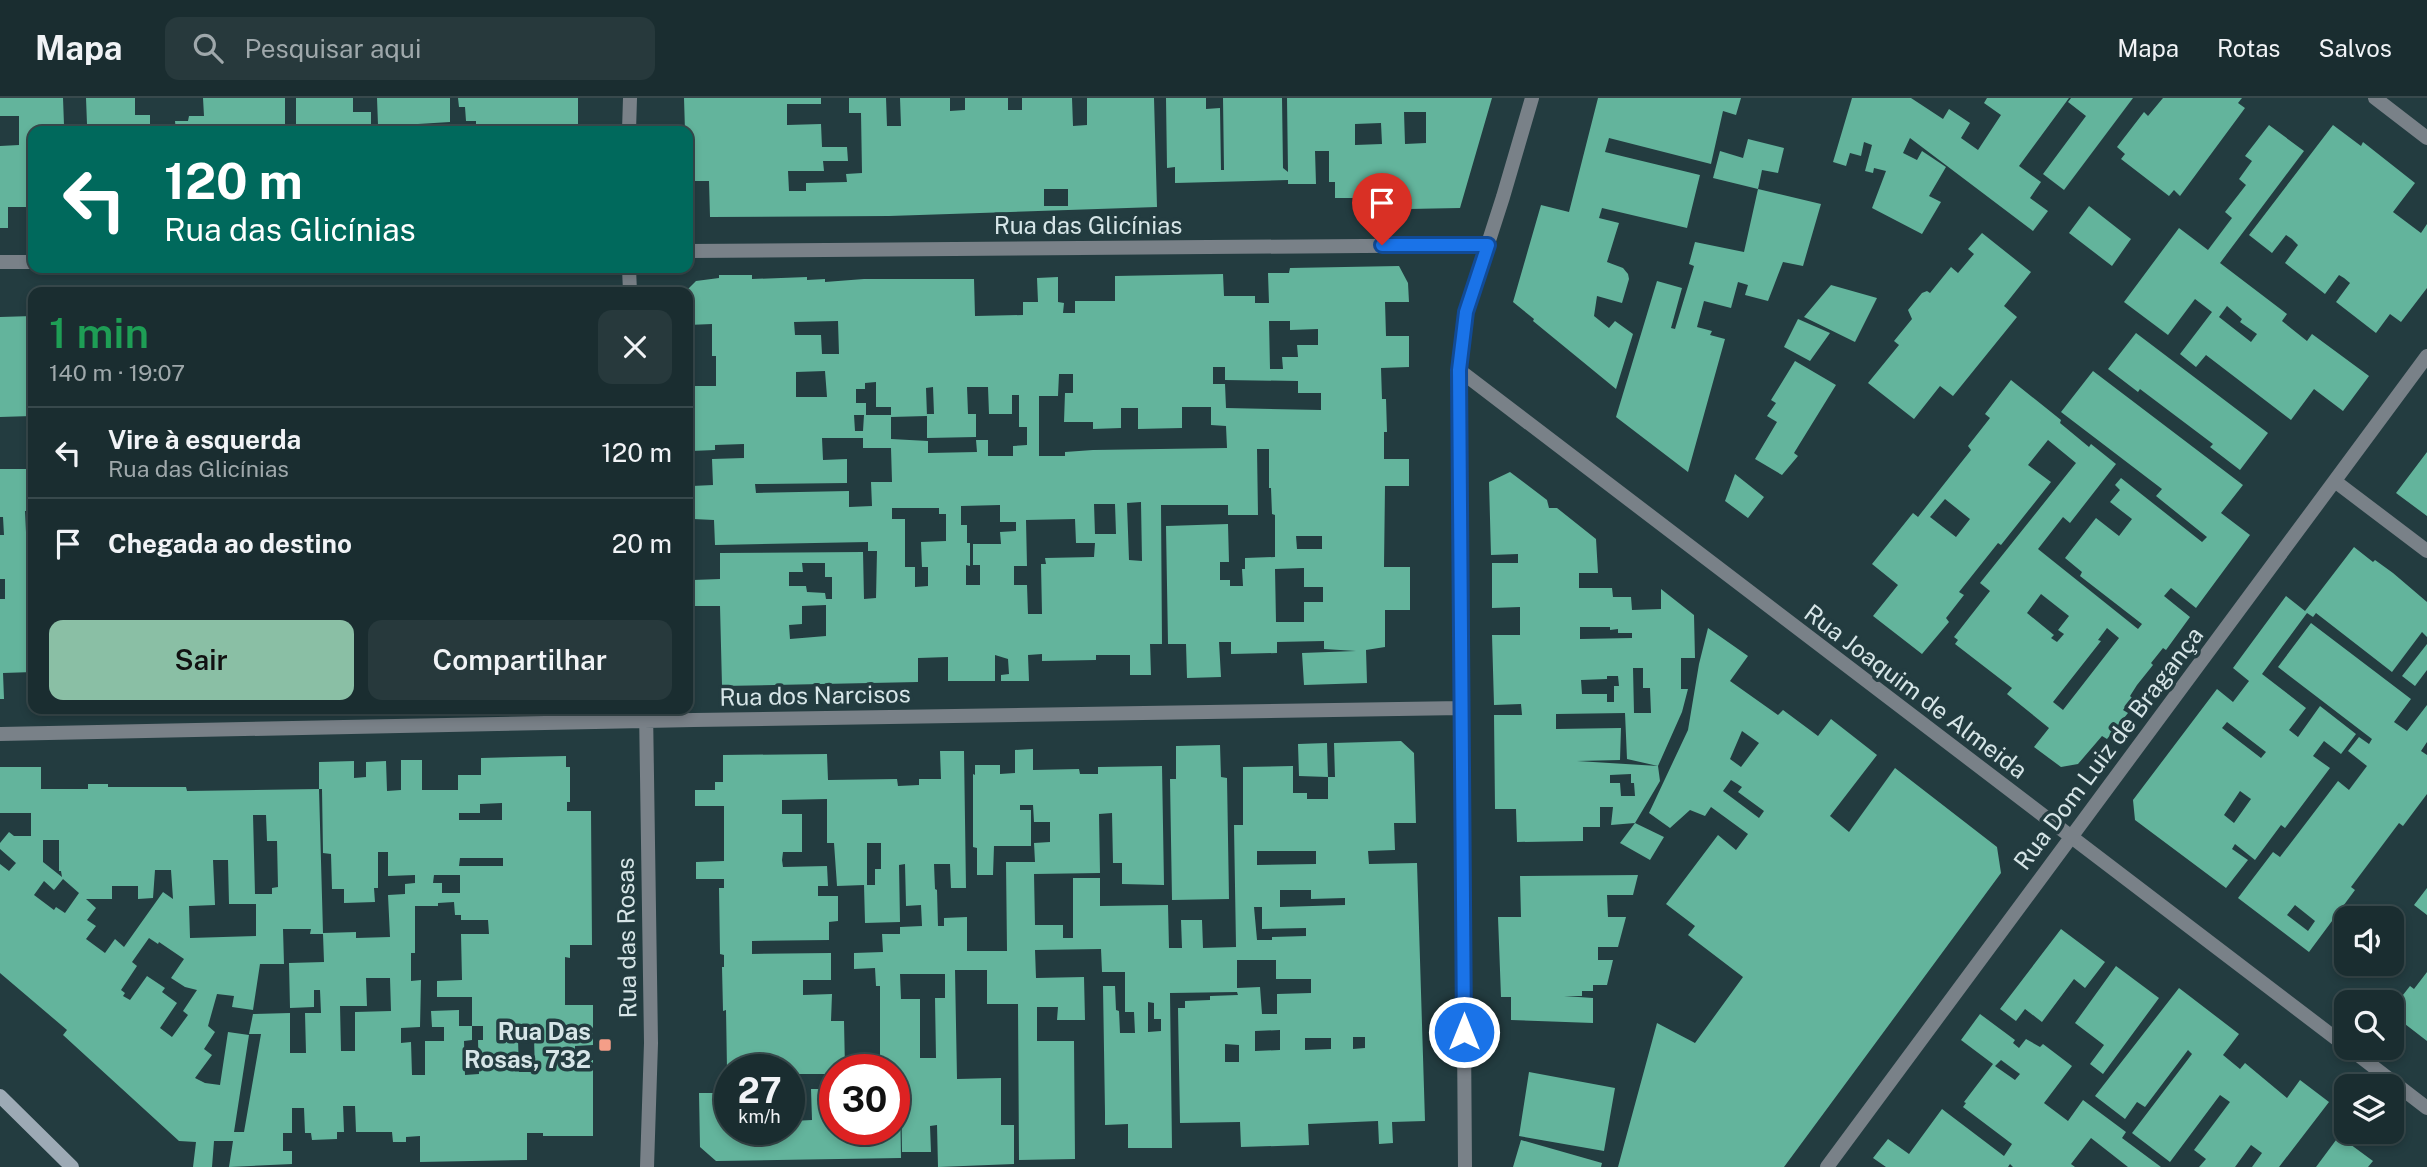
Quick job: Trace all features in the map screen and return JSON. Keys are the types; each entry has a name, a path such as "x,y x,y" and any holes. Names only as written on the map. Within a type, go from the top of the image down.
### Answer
{"street":[{"path":"629,126 630,98"},
{"path":"1465,1167 1459,370 1466,312 1532,98"},
{"path":"2375,98 2427,138"},
{"name":"Rua das Glicínias","path":"693,251 1488,245"},
{"path":"0,262 28,262"},
{"name":"Rua Dom Luiz de Bragança","path":"1827,1167 2427,356"},
{"name":"Rua Joaquim de Almeida","path":"1459,370 2334,1036"},
{"path":"2336,482 2427,551"},
{"name":"Rua dos Narcisos","path":"0,734 646,715 1462,708"},
{"name":"Rua das Rosas","path":"646,715 651,1043 647,1167"},
{"name":"Rua Joaquim de Almeida","path":"2365,1060 2427,1108"},
{"path":"0,1096 72,1167"}],"building":[{"path":"0,98 63,98 64,125 87,124 86,98 135,98 135,115 150,115 150,126 28,126 28,207 8,207 8,228 0,228 0,146 19,145 19,116 0,116"},
{"path":"203,98 285,98 285,126 176,126 175,121 188,121 189,116 204,116"},
{"path":"296,98 353,98 353,112 371,112 371,126 296,126"},
{"path":"377,98 450,98 450,122 418,126 378,125"},
{"path":"458,98 578,98 578,126 476,126 476,121 466,121 465,107 459,107"},
{"path":"684,98 821,98 821,104 787,104 787,125 821,124 822,147 847,147 848,161 823,161 824,171 788,171 789,191 806,191 806,183 847,182 846,174 862,173 861,113 849,113 849,98 886,98 887,126 901,126 900,98 950,98 950,111 965,110 965,98 1008,98 1008,110 1022,110 1022,98 1072,98 1073,126 1087,125 1087,98 1154,98 1157,207 889,216 710,217 709,181 693,181 693,126 685,126","holes":["1044,189 1068,189 1068,206 1044,206"]},
{"path":"1166,98 1206,98 1206,109 1220,108 1221,170 1224,170 1223,98 1282,98 1283,168 1288,172 1287,98 1492,98 1460,208 1357,210 1357,198 1335,198 1335,182 1329,182 1329,151 1315,151 1316,184 1288,184 1288,180 1175,183 1175,167 1167,168","holes":["1404,112 1426,112 1426,143 1405,144","1381,123 1382,144 1355,145 1355,124"]},
{"path":"1598,98 1741,98 1736,115 1723,111 1711,164 1609,138 1605,152 1700,175 1687,228 1602,208 1599,218 1619,223 1607,262 1623,268 1629,279 1622,303 1597,296 1594,316 1609,328 1615,321 1633,334 1616,389 1513,302 1541,205 1569,212"},
{"path":"1852,98 1911,98 1943,119 1949,109 1970,123 1961,138 1978,150 2001,115 1984,103 1987,98 2069,98 2019,166 2041,182 2030,198 2048,211 2033,231 1910,138 1903,153 1917,160 1922,151 1946,167 1929,196 1941,202 1922,234 1872,208 1886,171 1874,168 1873,173 1865,171 1872,145 1864,142 1861,156 1850,153 1846,166 1833,162"},
{"path":"2071,98 2133,98 2064,190 2043,174 2086,116 2068,102"},
{"path":"2163,98 2242,98 2238,103 2245,108 2180,196 2174,190 2169,196 2121,159 2125,154 2117,147 2144,112 2148,116"},
{"path":"2269,125 2304,151 2220,263 2287,314 2282,321 2307,341 2312,334 2369,376 2343,411 2314,389 2291,420 2206,355 2196,367 2180,354 2212,312 2195,299 2168,335 2124,302 2179,228 2208,250 2232,218 2225,212 2246,185 2239,179 2252,161 2245,156","holes":["2227,306 2242,319 2240,322 2257,334 2251,342 2219,317"]},
{"path":"2333,125 2361,146 2363,142 2415,183 2393,212 2421,233 2427,224 2427,288 2401,322 2390,314 2376,333 2336,302 2350,283 2344,278 2339,275 2325,294 2285,263 2298,245 2292,239 2286,235 2272,253 2249,235"},
{"path":"1748,139 1784,148 1778,173 1762,170 1758,189 1713,178 1720,151 1743,158"},
{"path":"1758,189 1821,204 1803,266 1783,262 1768,301 1745,295 1748,285 1738,282 1731,308 1704,301 1697,327 1712,331 1710,335 1725,339 1688,472 1616,417 1657,281 1682,288 1671,328 1675,329 1694,266 1689,264 1695,242 1744,252"},
{"path":"2089,206 2131,239 2112,266 2069,233"},
{"path":"1982,233 2031,272 2004,306 2017,317 1953,396 1940,386 1914,419 1868,383 1899,345 1894,341 1912,319 1908,310 1922,293 1930,293 1951,267 1958,273 1974,254 1968,249"},
{"path":"1399,266 1408,283 1409,302 1385,302 1386,336 1409,336 1409,367 1381,368 1382,399 1386,399 1384,459 1409,459 1409,486 1385,486 1384,567 1410,567 1410,610 1385,610 1385,647 1366,650 1367,683 1304,685 1302,653 1356,651 1324,649 1324,641 1277,642 1277,653 1231,654 1231,642 1219,642 1221,677 1187,678 1186,644 1168,644 1166,526 1228,524 1229,562 1220,562 1220,580 1230,580 1230,586 1243,586 1242,569 1245,569 1245,558 1275,557 1275,515 1272,514 1269,488 1269,449 1257,449 1258,515 1228,515 1228,505 1161,505 1162,644 1150,644 1151,675 1130,675 1130,655 1096,655 1096,660 1042,661 1042,654 1028,655 1029,681 1001,681 1001,675 1009,674 1008,659 995,655 995,681 948,681 948,657 918,658 918,682 722,686 720,606 694,606 693,580 720,579 720,553 863,552 864,599 876,598 877,551 868,551 868,542 715,545 714,520 693,519 693,486 713,485 712,459 744,458 744,444 715,445 715,450 693,451 693,386 716,386 712,324 693,325 693,287 690,287 696,281 719,278 719,275 752,275 752,279 807,277 807,280 825,279 825,282 864,279 974,279 975,316 1023,315 1023,302 1038,302 1037,278 1058,277 1058,302 1064,303 1063,313 1075,313 1075,301 1115,301 1115,276 1223,274 1224,296 1255,296 1255,303 1269,303 1268,273 1289,273 1290,268","holes":["838,321 839,354 822,354 821,335 795,335 794,322","1269,321 1290,321 1290,330 1318,329 1318,345 1297,345 1298,357 1282,357 1283,369 1270,369","1213,367 1225,367 1225,380 1298,381 1298,393 1321,393 1321,410 1226,408 1225,384 1213,384","825,371 827,397 796,397 796,372","1059,374 1073,374 1073,393 1065,393 1064,422 1093,422 1093,429 1121,428 1121,408 1138,408 1138,429 1182,428 1182,407 1211,407 1211,425 1226,426 1227,448 1093,450 1065,452 1065,456 1039,456 1039,396 1058,396","876,382 876,407 891,407 891,415 866,415 866,403 856,403 856,389 865,389 865,383","933,387 934,414 927,416 926,388","967,387 988,387 989,414 1012,414 1012,395 1019,395 1019,427 1027,427 1027,445 1013,446 1013,456 988,456 988,440 976,440 977,452 928,453 928,441 891,439 891,417 927,416 927,438 976,437 976,414 968,414","854,415 864,415 863,431 855,431","822,438 863,438 863,448 891,448 892,482 871,482 872,506 849,507 849,491 756,493 755,484 847,483 847,459 823,460","1141,502 1142,561 1129,560 1127,503","1094,504 1115,504 1116,534 1095,534","1000,505 1000,522 1016,522 1016,531 1000,532 1001,544 973,544 973,565 980,565 980,585 966,585 966,565 970,566 970,543 967,543 967,525 961,525 961,506","892,508 939,508 939,514 946,514 946,541 921,542 922,567 928,567 928,586 915,587 915,567 905,567 905,519 892,519","1075,519 1076,543 1095,543 1094,557 1045,558 1046,564 1041,564 1042,614 1028,614 1027,585 1014,585 1014,566 1027,566 1026,520","1296,536 1322,536 1322,549 1297,549","802,563 825,563 825,577 832,577 832,599 826,599 825,593 807,592 806,586 789,586 789,572 803,572","1304,568 1304,587 1323,587 1323,602 1304,602 1304,622 1276,622 1275,569","826,605 826,636 790,639 789,625 802,624 802,606"]},
{"path":"563,285 565,287 493,287"},
{"path":"1831,285 1877,298 1855,342 1804,317"},
{"path":"28,316 28,416 0,417 0,317"},
{"path":"1798,319 1830,333 1810,361 1784,347"},
{"path":"2136,333 2268,433 2240,470 2210,447 2213,444 2140,389 2138,392 2108,369"},
{"path":"1795,361 1836,385 1794,453 1798,456 1782,475 1755,459 1777,422 1767,416 1776,403 1771,400"},
{"path":"2093,371 2243,485 2221,513 2250,535 2196,608 2171,588 2164,596 2190,617 2166,650 2163,648 2151,663 2153,665 2137,685 2123,710 2128,713 2107,739 2102,736 2078,764 2061,767 2034,747 2049,728 2007,694 2012,688 1955,644 1958,640 1954,637 1990,591 1980,583 2076,463 2048,440 2028,465 2051,482 1959,592 1964,595 1946,618 1949,622 1922,654 1873,616 1898,585 1872,564 1913,513 1918,517 1971,450 1968,446 1990,418 1985,414 2011,380 2061,420 2060,423 2089,447 2091,444 2116,464 2070,523 2063,517 2038,549 2138,629 2142,624 2080,576 2082,572 2065,558 2096,518 2119,536 2132,519 2110,502 2120,490 2115,485 2121,478 2202,542 2207,537 2156,496 2162,489 2061,412","holes":["1945,499 1970,519 1956,537 1930,517","2041,594 2069,616 2058,630 2064,634 2057,642 2051,638 2054,635 2027,613","2107,628 2119,638 2063,710 2053,702 2101,641 2098,640"]},
{"path":"2427,452 2427,516 2396,493"},
{"path":"0,469 28,469 28,511 25,511 28,532 28,672 3,673 4,699 0,699 0,599 5,599 5,579 0,579 0,535 4,535 3,517 0,517"},
{"path":"1510,472 1547,500 1549,508 1557,508 1596,539 1598,573 1579,573 1579,588 1612,588 1613,597 1631,597 1632,610 1661,609 1661,589 1694,615 1695,658 1681,658 1681,689 1688,689 1682,712 1658,766 1660,781 1635,823 1611,825 1613,807 1600,807 1600,827 1583,827 1583,841 1517,842 1516,809 1495,809 1494,715 1522,715 1521,704 1494,705 1492,635 1520,635 1520,607 1492,608 1492,563 1518,563 1518,554 1491,555 1489,482","holes":["1580,627 1610,627 1610,630 1618,629 1618,633 1632,633 1632,638 1580,639","1633,668 1643,668 1643,688 1650,688 1651,713 1634,713","1607,676 1618,676 1619,686 1614,686 1614,702 1607,702 1607,694 1582,694 1581,680 1607,679","1625,713 1627,759 1658,766 1577,761 1620,760 1621,728 1556,729 1556,714","1631,774 1635,796 1621,796 1620,783 1610,783 1610,775"]},
{"path":"1735,474 1764,497 1748,518 1725,501"},
{"path":"2354,547 2393,573 2427,602 2427,637 2422,632 2392,672 2316,613 2313,617 2307,613 2262,674 2306,708 2289,730 2298,737 2320,706 2356,734 2341,754 2324,741 2313,756 2330,768 2285,828 2281,825 2255,860 2235,844 2232,849 2248,860 2226,888 2135,820 2133,800 2217,689 2233,702 2249,681 2233,668 2286,596 2305,611","holes":["2227,722 2266,752 2261,758 2222,728","2240,791 2251,799 2234,823 2224,815"]},
{"path":"2311,623 2411,699 2394,722 2407,731 2427,705 2427,742 2421,751 2427,755 2427,794 2403,826 2399,823 2351,887 2355,890 2343,906 2334,906 2334,918 2309,952 2238,898 2273,852 2280,857 2338,781 2349,790 2367,766 2348,751 2359,737 2369,744 2372,739 2278,667","holes":["2295,905 2315,921 2308,931 2287,915"]},
{"path":"1708,628 1748,656 1730,681 1778,715 1783,710 1818,736 1831,719 1877,755 1830,816 1849,832 1895,768 1997,847 2001,873 1784,1167 1618,1167 1657,1023 1695,1043 1743,977 1688,935 1695,926 1666,904 1718,835 1736,850 1748,834 1711,807 1705,816 1690,810 1670,828 1649,813 1688,730","holes":["1742,731 1759,743 1741,767 1730,759","1731,780 1742,787 1738,792 1764,811 1759,818 1723,791"]},
{"path":"2427,644 2427,670 2415,686 2402,676"},
{"path":"1401,741 1414,753 1416,823 1394,823 1395,850 1368,851 1369,864 1417,863 1425,1121 1392,1122 1393,1143 1379,1144 1378,1121 1308,1124 1309,1145 1241,1147 1240,1122 1180,1123 1178,1008 1185,1008 1185,1001 1210,1000 1210,996 1238,995 1237,992 1170,993 1172,1148 1128,1148 1128,1124 1105,1125 1103,986 1115,986 1120,1033 1135,1033 1134,1012 1125,1012 1125,972 1102,972 1101,949 1035,950 1036,978 1084,977 1085,1020 1057,1020 1058,1007 1037,1007 1037,1041 1074,1041 1075,1159 1019,1160 1018,1004 987,1004 987,970 955,970 957,1079 1001,1078 1001,1125 1014,1125 1014,1164 938,1167 937,1125 930,1126 931,1152 902,1152 902,1145 910,1145 910,1054 880,1054 880,986 876,986 875,968 854,969 854,953 883,952 882,934 900,934 900,927 922,926 921,905 906,906 905,864 899,865 900,922 865,923 864,885 837,886 834,843 827,843 827,799 782,800 782,814 802,814 802,852 783,852 782,860 783,867 827,866 828,886 818,886 818,896 838,896 838,921 829,922 829,940 752,941 752,954 831,953 831,980 803,980 803,995 832,994 831,1021 844,1021 845,1054 819,1054 819,1074 805,1074 805,1054 727,1054 726,1010 723,1011 724,955 720,954 719,888 724,888 724,879 696,879 696,862 724,861 724,806 695,806 695,790 715,790 715,782 723,782 723,755 827,754 828,780 897,779 898,786 919,785 919,779 941,779 940,751 964,751 966,888 951,888 950,864 934,864 938,926 944,926 944,918 967,917 967,951 1007,951 1006,862 1035,862 1034,843 1050,842 1050,822 1034,822 1033,805 1020,805 1020,810 1031,810 1031,846 994,846 993,875 977,875 977,848 973,847 975,765 1000,765 1000,774 1015,773 1015,750 1033,749 1033,770 1079,769 1080,774 1098,774 1098,767 1162,766 1164,885 1122,884 1122,863 1113,863 1112,813 1099,814 1100,873 1034,874 1035,925 1063,925 1063,938 1073,938 1073,878 1100,878 1100,906 1168,905 1169,948 1182,948 1181,920 1202,920 1203,948 1236,947 1234,825 1243,825 1243,767 1293,766 1293,793 1307,793 1307,799 1328,799 1328,777 1335,777 1334,743","holes":["867,843 881,843 881,869 875,869 875,885 867,885","1257,851 1316,851 1316,864 1257,865","1280,890 1311,890 1311,899 1345,898 1345,905 1280,907","1254,907 1262,907 1262,929 1306,928 1306,936 1257,940","1237,960 1276,960 1276,979 1311,979 1311,993 1277,994 1277,1014 1262,1014 1260,987 1237,988","900,974 945,974 945,998 935,998 936,1058 920,1058 920,999 901,999","1148,1002 1154,1003 1154,1019 1161,1019 1161,1031 1148,1032","1280,1030 1280,1050 1255,1051 1255,1031","1353,1037 1365,1037 1365,1048 1353,1049","1305,1038 1331,1038 1331,1049 1305,1050","1225,1044 1239,1045 1239,1062 1225,1062"]},
{"path":"1327,743 1328,777 1299,776 1298,744"},
{"path":"1220,745 1221,777 1227,778 1229,899 1172,900 1170,779 1176,779 1176,746"},
{"path":"566,756 566,767 570,767 570,802 567,802 567,811 591,811 592,945 570,945 570,958 565,957 565,1005 593,1005 593,1045 575,1046 575,1061 593,1060 593,1136 543,1136 543,1133 527,1133 527,1160 420,1162 420,1136 406,1137 406,1142 393,1142 392,1132 356,1132 355,1106 343,1106 344,1132 337,1132 337,1139 312,1140 311,1133 305,1133 304,1108 292,1108 292,1133 283,1133 283,1151 292,1151 292,1164 229,1167 233,1141 214,1141 212,1167 193,1167 196,1142 179,1141 63,1035 67,1030 0,973 0,864 9,871 16,863 0,849 0,843 9,832 14,836 31,836 31,813 0,813 0,767 41,767 41,789 88,789 88,784 108,784 108,787 186,787 187,791 319,789 319,762 354,761 354,778 366,777 366,762 386,761 387,791 401,790 401,760 422,760 422,790 458,790 458,775 481,775 481,758","holes":["319,789 322,789 323,853 331,854 332,889 344,889 344,903 375,902 374,888 378,888 378,852 388,852 388,876 415,875 415,883 405,884 405,894 388,895 390,937 356,938 356,932 323,933","502,803 502,820 459,820 459,813 480,813 480,804","253,815 266,815 267,841 277,841 278,887 272,888 272,894 255,894","43,840 59,840 62,877 43,862","460,858 503,858 503,866 459,866","213,860 228,860 229,904 256,904 256,936 190,938 189,906 215,905","155,870 171,870 173,899 163,892 124,947 115,939 105,953 86,939 96,926 87,920 96,908 86,899 112,899 112,886 138,886 138,899 153,898","434,875 460,875 460,893 442,893 442,883 433,883","63,879 79,893 65,913 56,907 54,910 34,895 44,881 54,890","454,902 455,915 461,915 461,920 488,920 489,934 461,934 462,980 437,981 437,997 472,997 472,1026 459,1026 459,1010 431,1011 432,1027 444,1027 444,1041 425,1041 425,1075 412,1075 411,1042 401,1043 401,1028 420,1027 421,980 411,981 411,953 415,953 415,906 438,906 438,903","283,929 311,929 310,934 323,934 324,962 289,963 290,1008 314,1007 314,990 320,990 321,1013 305,1013 306,1053 290,1053 290,1013 253,1014 249,1034 261,1034 244,1132 234,1132 249,1035 228,1032 220,1085 205,1083 195,1078 212,1055 204,1049 215,1032 208,1026 217,994 234,996 232,1007 253,1010 260,964 284,964","149,938 184,959 171,978 185,987 197,990 183,1011 188,1015 172,1037 160,1028 177,1003 162,992 165,988 147,976 130,1000 123,996 125,993 121,990 137,966 132,962","366,978 390,978 391,1011 355,1012 355,1051 341,1051 340,1006 367,1006","540,1024 540,1038 534,1038 535,1072 519,1072 518,1039 525,1039 525,1025","472,1026 483,1026 483,1040 478,1040 479,1074 465,1075 464,1041 472,1040"]},
{"path":"1635,823 1664,837 1650,860 1620,843"},
{"path":"1638,875 1633,895 1607,895 1608,917 1626,917 1618,947 1598,947 1598,960 1613,960 1607,985 1593,985 1593,991 1582,991 1582,996 1564,996 1593,998 1593,1023 1511,1020 1511,997 1501,997 1498,917 1521,917 1520,876"},
{"path":"2427,888 2427,915 2414,905"},
{"path":"2061,929 2105,962 2085,988 2074,979 2042,1022 2025,1009 2016,1021 2000,1009"},
{"path":"2116,966 2159,998 2103,1074 2090,1064 2104,1045 2075,1023"},
{"path":"2427,972 2427,1041 2404,1023 2404,994 2410,986 2414,989"},
{"path":"2179,988 2239,1034 2223,1055 2240,1069 2245,1063 2287,1098 2300,1080 2329,1102 2279,1167 2252,1167 2262,1153 2251,1145 2235,1167 2199,1167 2206,1159 2194,1150 2230,1102 2220,1095 2170,1162 2132,1133 2192,1054 2188,1050 2145,1107 2137,1102 2125,1119 2095,1096"},
{"path":"1980,1014 2015,1040 2013,1043 2019,1048 2026,1039 2040,1047 2043,1044 2072,1066 2044,1103 2068,1121 2083,1100 2126,1132 2122,1138 2161,1167 2128,1167 2091,1138 2071,1164 2075,1167 2013,1167 2010,1164 2008,1167 1886,1167 1873,1158 1888,1139 1909,1154 1942,1109 2004,1156 2012,1144 1963,1107 1993,1064 1961,1040","holes":["2001,1060 2020,1074 2015,1080 1995,1066"]},
{"path":"1529,1072 1615,1088 1604,1151 1519,1136"},
{"path":"811,1089 819,1089 819,1145 901,1145 901,1158 716,1161 700,1147 699,1093 714,1093 714,1145 805,1145 805,1120 812,1120"},
{"path":"1521,1140 1602,1163 1601,1167 1513,1167"},
{"path":"2334,1143 2350,1144 2373,1161 2368,1167 2316,1167"}],"place":[{"name":"Rua Das Rosas, 732","path":"605,1045"}],"route":[{"path":"1382,245 1488,245 1466,312 1459,370 1464,1032"}]}
